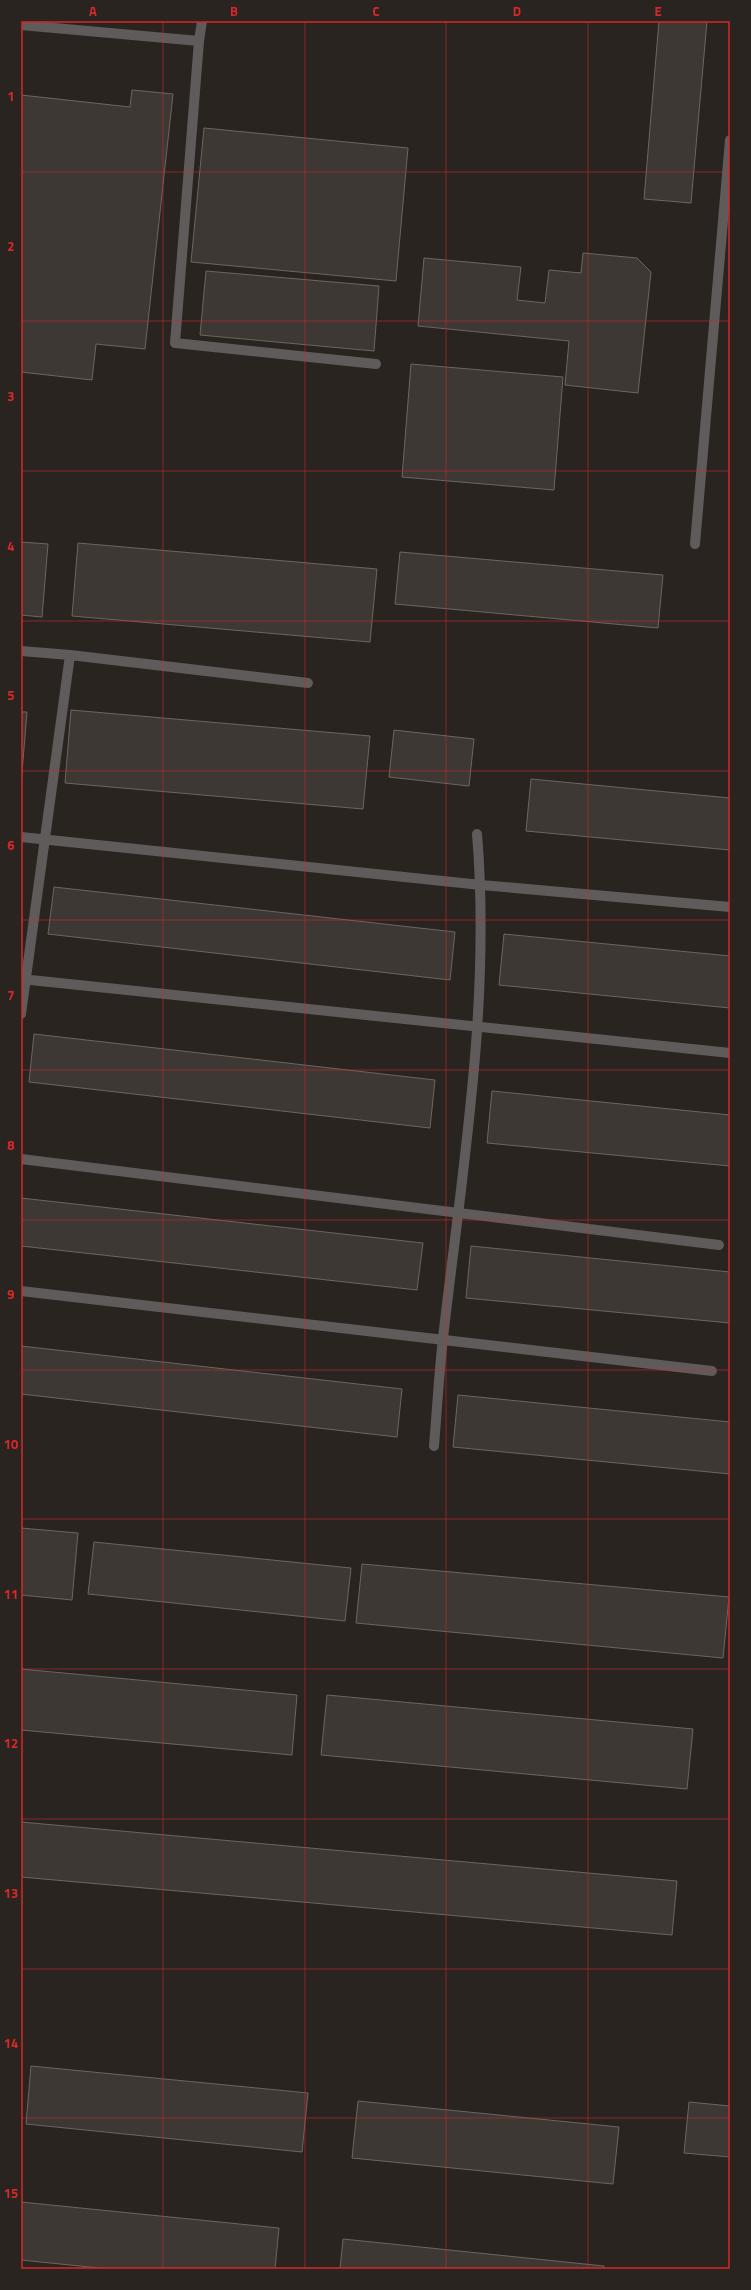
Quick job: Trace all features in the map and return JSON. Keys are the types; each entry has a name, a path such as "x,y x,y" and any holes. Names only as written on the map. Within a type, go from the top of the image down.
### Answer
{"street":[{"path":"202,21 199,41 175,343 376,364"},
{"path":"21,25 199,41"},
{"path":"696,544 730,140"},
{"path":"21,651 70,655 308,683"},
{"path":"21,1014 23,979 45,840 70,655"},
{"path":"434,1446 442,1340 458,1214 478,1027 481,885 477,834"},
{"path":"21,837 481,885 730,907"},
{"path":"23,979 730,1054"},
{"path":"21,1160 718,1245"},
{"path":"21,1291 712,1371"}],"building":[{"path":"659,21 707,21 691,203 644,199"},
{"path":"132,90 173,94 145,349 96,344 92,380 21,372 21,95 130,107"},
{"path":"204,128 408,148 396,281 191,262"},
{"path":"583,253 637,258 651,272 638,393 565,385 569,341 418,326 424,258 521,267 517,300 545,303 549,270 581,273"},
{"path":"206,271 379,286 374,351 200,335"},
{"path":"411,364 563,377 554,490 402,477"},
{"path":"21,542 48,544 42,617 21,615"},
{"path":"78,543 377,569 370,642 72,616"},
{"path":"400,552 663,575 658,628 395,604"},
{"path":"71,710 370,736 363,809 65,783"},
{"path":"21,712 27,712 21,785"},
{"path":"394,730 474,739 469,786 389,777"},
{"path":"531,779 730,798 730,850 526,831"},
{"path":"54,887 455,932 450,980 48,934"},
{"path":"504,934 730,956 730,1008 499,985"},
{"path":"34,1034 435,1080 430,1128 29,1082"},
{"path":"492,1091 730,1115 730,1166 487,1143"},
{"path":"21,1198 423,1243 417,1290 21,1246"},
{"path":"471,1246 730,1272 730,1323 466,1298"},
{"path":"21,1346 402,1389 397,1437 21,1394"},
{"path":"458,1395 730,1422 730,1474 453,1447"},
{"path":"21,1528 78,1533 72,1600 21,1595"},
{"path":"94,1542 351,1568 345,1621 88,1594"},
{"path":"362,1564 729,1597 723,1658 356,1623"},
{"path":"21,1669 297,1695 292,1755 21,1730"},
{"path":"327,1695 693,1729 687,1789 321,1755"},
{"path":"21,1822 677,1881 672,1935 21,1877"},
{"path":"31,2066 308,2093 302,2152 26,2124"},
{"path":"358,2101 619,2127 613,2184 352,2158"},
{"path":"689,2102 730,2106 730,2157 684,2153"},
{"path":"21,2202 279,2228 275,2269 109,2269 21,2260"},
{"path":"343,2239 604,2266 604,2269 340,2269"}]}
